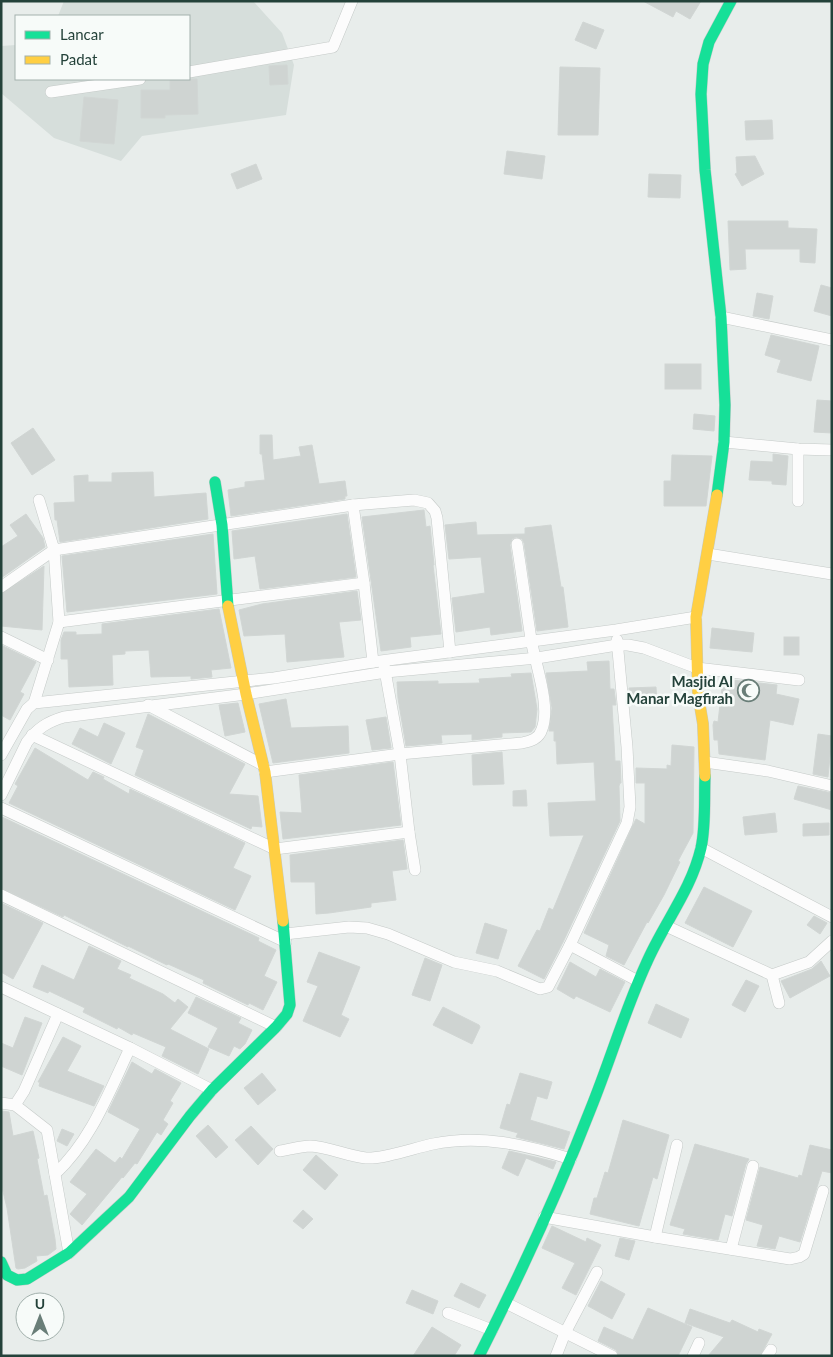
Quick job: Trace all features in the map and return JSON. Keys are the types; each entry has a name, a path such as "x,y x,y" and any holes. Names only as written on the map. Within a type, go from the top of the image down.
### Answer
{"street":[{"path":"190,72 333,47 352,1"},
{"path":"479,1356 506,1303 571,1159 638,981 686,890 701,848 704,827 706,762 698,694 696,617 715,515 724,442 725,406 722,317 705,170 701,94 703,64 708,42 730,2"},
{"path":"51,92 133,80"},
{"path":"722,317 832,340"},
{"path":"724,442 798,450 832,450"},
{"path":"798,450 798,501"},
{"path":"1,1262 6,1275 17,1280 27,1278 69,1252 129,1197 150,1172 190,1116 212,1090 276,1027 287,1014 290,1005 286,938 264,768 246,694 227,600 222,525 215,482"},
{"path":"1,755 6,733 34,703 59,622 54,550 38,500"},
{"path":"1,587 54,550 353,505 414,500 428,503 435,511 450,652"},
{"path":"353,505 364,583 400,754 415,870"},
{"path":"148,705 264,768 522,743 533,740 539,736 544,720 544,710 517,544"},
{"path":"708,554 832,574"},
{"path":"59,622 364,583"},
{"path":"1,795 32,735 49,721 64,717 246,694 450,652 616,630 696,617"},
{"path":"1,808 286,938 349,927 367,928 388,934 454,962 497,971 540,989 548,987 570,946 627,822 630,807 627,747 616,630"},
{"path":"1,637 48,660"},
{"path":"34,703 381,665 537,658 617,645 644,648 697,668 800,680"},
{"path":"32,735 275,849 409,832"},
{"path":"706,762 768,772 832,786"},
{"path":"701,848 832,917"},
{"path":"1,895 276,1027"},
{"path":"666,926 772,975 809,962 832,941"},
{"path":"570,946 638,981"},
{"path":"772,975 779,1003"},
{"path":"1,987 130,1048 212,1090"},
{"path":"15,1105 24,1091 58,1014"},
{"path":"55,1174 66,1164 89,1133 130,1048"},
{"path":"1,1103 15,1105 47,1130 69,1252"},
{"path":"280,1151 310,1146 367,1158 404,1152 431,1144 468,1140 535,1148 571,1159"},
{"path":"656,1237 677,1145"},
{"path":"731,1250 753,1166"},
{"path":"544,1217 790,1259 804,1254 823,1190"},
{"path":"556,1356 565,1333 597,1272"},
{"path":"506,1303 612,1356"},
{"path":"448,1313 492,1330"},
{"path":"693,1356 699,1343"}],"shaded area":[{"path":"64,1 253,1 282,33 294,65 286,115 142,136 121,161 54,138 1,93 1,46 15,45 15,80 190,80 190,15 58,15"}],"building":[{"path":"643,1 701,1 690,19 676,11 673,17"},
{"path":"583,22 604,30 596,49 575,40"},
{"path":"287,65 288,84 270,85 269,66"},
{"path":"560,67 600,68 598,135 558,135"},
{"path":"197,79 198,114 165,115 165,118 141,118 141,90 170,90 170,80"},
{"path":"84,97 118,100 114,144 80,141"},
{"path":"772,120 773,139 746,140 745,121"},
{"path":"507,151 545,156 542,179 504,174"},
{"path":"755,156 764,174 742,186 735,174 737,173 736,157"},
{"path":"256,164 262,179 237,189 231,174"},
{"path":"649,174 681,175 680,198 648,197"},
{"path":"728,221 788,221 788,228 817,229 815,263 800,262 800,249 745,249 746,269 730,270"},
{"path":"821,285 832,288 832,316 814,311"},
{"path":"757,293 773,296 769,319 753,316"},
{"path":"771,335 819,346 811,381 777,372 781,360 765,355"},
{"path":"665,364 701,364 701,389 665,389"},
{"path":"817,400 832,401 832,433 814,432"},
{"path":"694,414 715,416 714,431 693,429"},
{"path":"33,428 55,460 32,475 11,443"},
{"path":"260,435 272,435 273,460 301,456 299,447 312,445 319,484 345,481 347,496 345,496 345,499 231,516 228,490 245,487 245,482 265,480 262,454 260,454"},
{"path":"773,454 788,456 786,485 772,484 772,481 749,480 751,461 773,462"},
{"path":"672,455 712,456 706,506 664,506 664,481 671,481"},
{"path":"153,472 154,497 206,493 208,519 60,542 57,520 55,520 54,503 75,502 74,476 88,475 88,482 112,482 112,473"},
{"path":"424,510 426,527 430,526 441,634 410,637 411,647 381,651 362,517"},
{"path":"26,514 43,538 45,547 1,578 1,547 18,536 10,525"},
{"path":"347,514 356,577 260,589 255,556 234,559 232,531"},
{"path":"476,522 477,535 525,534 525,528 551,525 561,587 563,587 568,627 537,631 524,543 522,539 516,537 512,539 510,545 522,631 491,635 490,627 456,632 452,598 485,593 481,557 449,559 445,525"},
{"path":"213,534 217,594 67,612 62,556"},
{"path":"44,566 42,630 1,626 1,594"},
{"path":"357,591 361,620 339,622 344,657 287,662 285,634 244,636 239,610 262,604"},
{"path":"219,609 231,668 211,670 212,677 191,679 191,676 151,677 149,650 125,651 125,654 112,655 113,685 69,687 68,659 61,659 61,640 64,632 76,632 76,635 102,634 102,624"},
{"path":"712,628 754,633 752,652 710,648"},
{"path":"784,637 799,637 799,655 784,655"},
{"path":"1,645 36,662 20,692 24,694 10,720 1,715"},
{"path":"609,661 610,689 614,689 616,705 612,705 615,761 620,761 620,821 544,979 518,966 537,930 540,931 549,908 553,910 584,835 550,836 548,803 596,801 594,762 557,764 554,731 549,731 552,708 546,673 588,671 587,662"},
{"path":"531,673 537,709 535,727 531,732 502,733 502,737 472,740 472,734 441,735 442,743 406,746 397,682 438,681 438,684 480,683 479,679 512,677 511,674"},
{"path":"723,679 777,685 776,694 799,699 793,725 770,720 765,760 719,754 718,740 714,740 713,725 714,721 718,722"},
{"path":"656,687 657,704 631,704 629,688"},
{"path":"286,699 291,728 348,726 349,753 273,763 259,704"},
{"path":"238,703 245,732 225,736 219,705"},
{"path":"148,714 245,764 229,794 258,796 262,827 252,826 251,829 135,775 144,750 136,747"},
{"path":"386,717 391,748 372,750 366,720"},
{"path":"104,723 125,733 111,764 72,744 80,728 98,737"},
{"path":"818,734 832,736 828,777 813,774"},
{"path":"672,745 694,747 693,833 678,861 680,862 664,895 624,965 606,956 609,945 584,933 636,819 645,824 645,783 636,783 636,768 667,769 667,765 671,766"},
{"path":"35,748 88,780 93,772 129,794 130,789 245,843 233,868 251,876 235,910 9,803 18,786 15,784"},
{"path":"502,752 504,784 473,785 472,755"},
{"path":"393,762 401,825 283,839 280,812 302,813 299,775"},
{"path":"798,786 832,793 832,810 794,799"},
{"path":"526,790 527,806 513,806 513,791"},
{"path":"775,813 777,832 745,835 743,817"},
{"path":"2,817 259,938 258,941 276,950 264,976 277,982 263,1010 249,1003 248,1005 203,983 204,980 167,965 64,915 63,917 1,888"},
{"path":"829,823 829,835 803,836 803,824"},
{"path":"403,840 407,869 392,871 396,900 371,903 371,907 316,914 315,882 291,882 290,855"},
{"path":"704,887 752,911 733,947 685,923"},
{"path":"1,903 43,923 13,979 1,972"},
{"path":"814,916 827,923 820,934 807,925"},
{"path":"485,923 507,930 498,959 476,953"},
{"path":"89,946 121,961 117,969 131,975 129,978 163,994 175,1003 178,999 188,1007 170,1029 209,1049 198,1074 162,1056 166,1047 133,1033 132,1035 118,1027 117,1029 83,1012 85,1008 49,991 48,993 33,987 42,965 74,980"},
{"path":"319,952 360,967 341,1015 349,1019 340,1037 303,1021 318,986 307,982"},
{"path":"425,958 442,965 430,1001 412,995"},
{"path":"821,961 830,976 790,998 781,981 812,969"},
{"path":"570,962 596,977 600,969 625,982 610,1012 576,996 574,999 557,989"},
{"path":"746,980 759,986 745,1012 732,1005"},
{"path":"196,997 241,1018 238,1023 252,1030 245,1044 240,1049 234,1046 229,1056 208,1047 218,1028 188,1013"},
{"path":"656,1004 689,1019 681,1038 648,1023"},
{"path":"443,1007 479,1025 480,1027 472,1044 433,1025"},
{"path":"25,1017 42,1023 22,1075 1,1066 1,1043 13,1048"},
{"path":"63,1037 81,1046 67,1071 104,1086 94,1106 39,1086 40,1082 38,1082"},
{"path":"132,1062 152,1074 155,1069 181,1083 170,1101 173,1103 163,1120 168,1124 161,1135 157,1132 137,1164 135,1163 122,1177 82,1225 70,1214 87,1194 70,1182 96,1149 115,1163 120,1157 122,1159 140,1129 108,1112"},
{"path":"262,1073 276,1090 258,1105 244,1088"},
{"path":"520,1073 552,1082 547,1099 537,1096 530,1120 570,1132 564,1149 516,1137 518,1133 500,1128 507,1104 510,1105"},
{"path":"1,1111 9,1112 13,1136 33,1131 44,1196 47,1195 55,1239 56,1249 48,1255 36,1256 37,1261 25,1268 18,1269 16,1268 7,1208 1,1183"},
{"path":"623,1120 669,1135 657,1179 653,1177 639,1226 590,1214 594,1198 597,1198 605,1172 608,1173"},
{"path":"208,1125 228,1147 216,1158 196,1136"},
{"path":"251,1126 273,1149 258,1165 235,1140"},
{"path":"62,1129 74,1134 67,1146 57,1141"},
{"path":"695,1144 749,1159 732,1216 725,1214 718,1240 683,1234 685,1229 670,1225"},
{"path":"810,1145 832,1150 832,1173 822,1171 800,1242 779,1236 775,1249 757,1246 763,1225 746,1220 760,1167 798,1178 799,1175 802,1176"},
{"path":"509,1151 556,1162 553,1169 526,1158 518,1176 502,1168"},
{"path":"316,1155 338,1175 325,1190 303,1170"},
{"path":"303,1210 313,1219 303,1229 293,1221"},
{"path":"552,1226 586,1242 587,1238 601,1245 576,1295 562,1288 575,1263 542,1248"},
{"path":"620,1238 635,1241 629,1260 615,1256"},
{"path":"601,1281 625,1294 612,1319 588,1306"},
{"path":"461,1283 486,1295 479,1308 454,1296"},
{"path":"412,1290 438,1301 433,1314 406,1303"},
{"path":"648,1308 692,1327 678,1356 619,1356 616,1350 598,1341 604,1327 633,1340"},
{"path":"690,1309 730,1323 732,1320 758,1332 759,1329 772,1334 760,1356 708,1356 724,1337 685,1323"},
{"path":"432,1327 461,1345 454,1356 413,1356"}],"traffic: fast":[{"path":"717,495 724,442 725,405 721,317 705,170 701,94 703,64 709,42 731,1"},
{"path":"215,482 222,525 228,606"},
{"path":"479,1356 552,1202 598,1090 631,999 646,964 691,879 701,848 704,830 705,776"},
{"path":"1,1262 7,1275 17,1280 27,1279 69,1253 129,1197 212,1090 287,1014 290,1005 283,921"}],"traffic: slow":[{"path":"705,776 703,724 698,694 696,617 717,495"},
{"path":"228,606 246,694 265,772 283,921"}],"place":[{"name":"Masjid Al Manar Magfirah","path":"749,691"}]}
